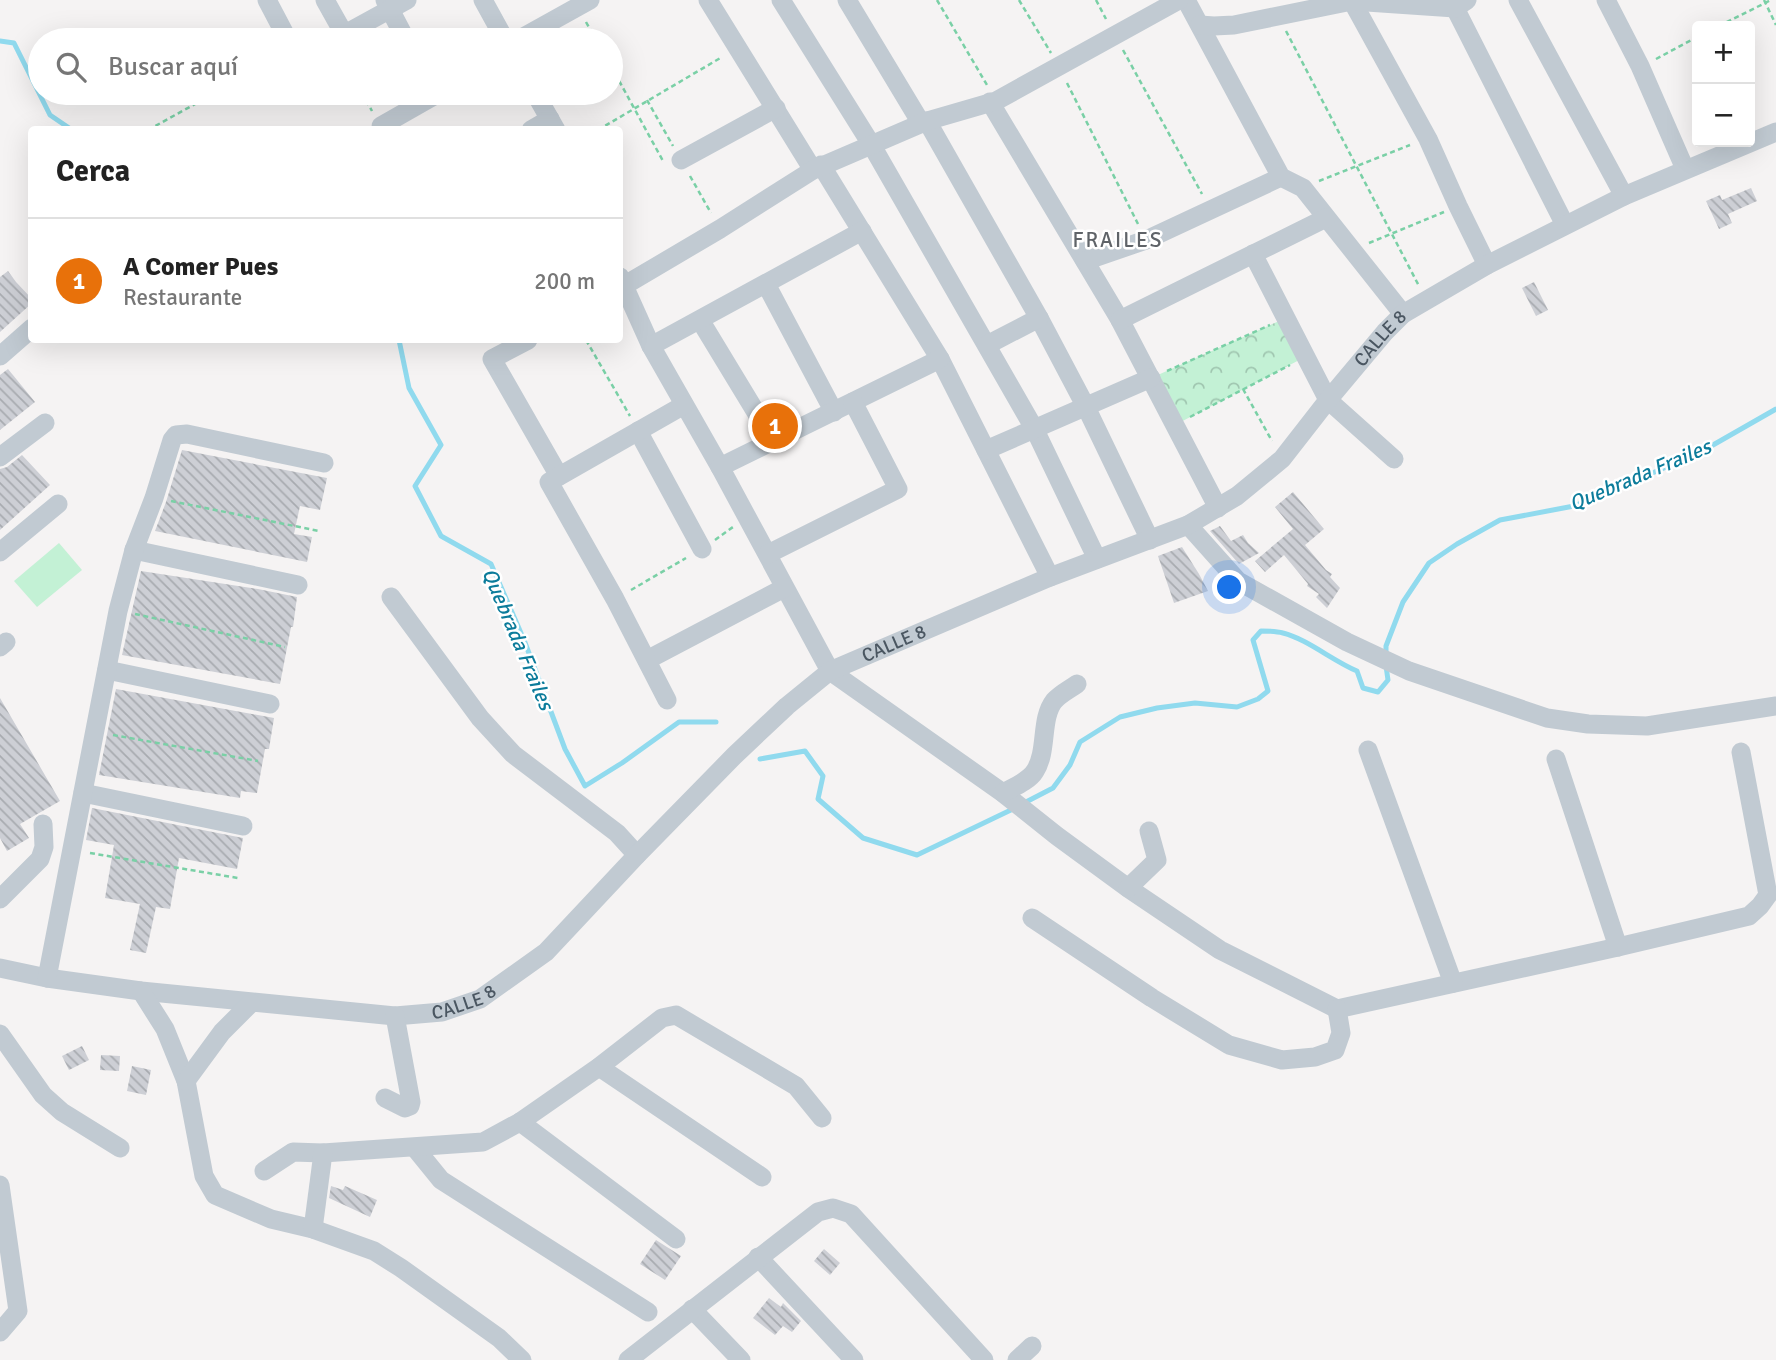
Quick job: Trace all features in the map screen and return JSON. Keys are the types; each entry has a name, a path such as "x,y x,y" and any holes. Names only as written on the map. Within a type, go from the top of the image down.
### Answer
{"street":[{"path":"267,0 282,28"},
{"path":"325,0 336,28"},
{"path":"483,0 498,28"},
{"path":"708,0 776,108 862,231 940,359 1050,577"},
{"path":"781,0 872,144 1035,430 1097,559"},
{"path":"847,0 924,122 1040,317 1150,540"},
{"path":"623,283 720,229 817,168 924,122 993,102 1179,0"},
{"path":"1186,0 1281,177 1303,188 1404,314"},
{"path":"1518,0 1624,196"},
{"path":"1606,0 1640,66 1685,169"},
{"path":"1200,25 1234,25 1278,16 1315,4 1352,1 1461,4 1565,225"},
{"path":"1352,1 1428,139 1487,265"},
{"path":"538,28 580,2"},
{"path":"354,28 394,3 402,28"},
{"path":"993,102 1119,320 1218,508"},
{"path":"384,126 418,105"},
{"path":"542,105 553,124"},
{"path":"681,160 776,108"},
{"name":"CALLE 8","path":"0,968 47,978 141,991 395,1016 442,1012 480,999 546,952 735,755 787,706 830,671 1050,577 1188,525 1218,508 1282,459 1385,332 1404,314 1487,265 1624,196 1776,132"},
{"path":"1085,261 1146,240 1281,177"},
{"path":"1119,320 1326,218"},
{"path":"651,346 862,231"},
{"path":"1253,254 1328,400 1394,459"},
{"path":"766,284 834,412"},
{"path":"623,288 651,346 768,554 830,671 1007,797 1128,888 1220,950 1337,1009 1749,916 1760,906 1772,886 1741,752"},
{"path":"986,345 1040,317"},
{"path":"700,320 775,442"},
{"path":"0,356 28,332"},
{"path":"522,343 492,359 559,476"},
{"path":"720,467 940,359"},
{"path":"986,450 1151,378"},
{"path":"768,554 898,489 853,402"},
{"path":"667,700 615,599 549,482 684,405"},
{"path":"0,457 45,423"},
{"path":"638,432 702,549"},
{"path":"47,978 118,611 134,550 172,440 176,435 187,434 324,463"},
{"path":"0,552 58,504"},
{"path":"1188,525 1238,581 1347,642 1409,671 1548,718 1588,724 1647,726 1776,706"},
{"path":"134,550 298,585"},
{"path":"647,660 784,587"},
{"path":"391,597 480,718 513,754 617,833 637,855"},
{"path":"107,670 270,704"},
{"path":"1007,797 1035,771 1054,701 1077,684"},
{"path":"1368,750 1453,983"},
{"path":"1556,759 1618,947"},
{"path":"83,793 243,826"},
{"path":"0,899 40,859 44,847 43,824"},
{"path":"1149,831 1165,878"},
{"path":"1128,888 1157,860"},
{"path":"1032,918 1152,998 1229,1045 1282,1060 1315,1057 1335,1050 1341,1033 1337,1009"},
{"path":"141,991 165,1030 186,1082 204,1176 215,1195 271,1219 313,1229 374,1251 499,1338 522,1360"},
{"path":"186,1082 222,1032 251,1003"},
{"path":"264,1171 293,1152 323,1153 483,1142 520,1122 599,1067 662,1018 676,1015 796,1086 822,1118"},
{"path":"385,1098 405,1108 410,1106 411,1102 395,1016"},
{"path":"0,1034 43,1095 62,1112 120,1148"},
{"path":"599,1067 762,1177"},
{"path":"520,1122 676,1239"},
{"path":"415,1148 441,1180 648,1312"},
{"path":"313,1229 323,1153"},
{"path":"0,1185 18,1311 0,1332"},
{"path":"628,1360 818,1212 833,1208 851,1214 984,1360"},
{"path":"758,1257 854,1360"},
{"path":"692,1309 741,1360"}],"path":[{"path":"937,0 993,102"},
{"path":"1019,0 1058,66 1146,240"},
{"path":"1096,0 1211,209"},
{"path":"1728,21 1764,1 1771,0"},
{"path":"1764,1 1776,25"},
{"path":"1278,16 1426,300"},
{"path":"1640,66 1692,40"},
{"path":"604,126 738,48"},
{"path":"623,86 667,168 681,160"},
{"path":"155,126 193,105"},
{"path":"369,105 381,126"},
{"path":"1303,188 1428,139"},
{"path":"1353,250 1458,206"},
{"path":"1151,378 1286,318"},
{"path":"588,343 638,432"},
{"path":"1175,425 1307,356"},
{"path":"1244,389 1282,459"},
{"path":"154,498 319,531"},
{"path":"615,599 702,549 747,517"},
{"path":"118,611 285,647"},
{"path":"96,732 258,761"},
{"path":"73,850 238,878"}],"green space":[{"path":"1286,318 1307,356 1175,425 1151,378"},
{"path":"59,543 82,570 37,607 14,581"}],"building":[{"path":"1751,188 1757,201 1728,214 1732,223 1719,229 1706,201 1720,195 1722,200"},
{"path":"8,271 28,295 28,307 0,332 0,277"},
{"path":"1534,282 1548,310 1536,316 1522,288"},
{"path":"8,369 35,402 0,430 0,375"},
{"path":"182,450 327,478 320,510 300,506 294,534 312,537 307,562 155,531"},
{"path":"22,455 50,485 0,530 0,469"},
{"path":"1293,492 1324,529 1305,545 1332,574 1330,577 1340,588 1327,608 1316,597 1319,594 1307,586 1284,555 1265,572 1255,561 1293,529 1275,507"},
{"path":"1220,526 1231,541 1243,535 1259,553 1239,564 1210,531"},
{"path":"1182,547 1208,591 1174,603 1158,556"},
{"path":"141,571 297,597 280,684 122,655"},
{"path":"116,689 274,718 257,793 241,791 240,798 99,775"},
{"path":"0,698 60,801 20,824 29,838 7,851 0,838"},
{"path":"92,808 243,838 237,869 179,858 170,909 156,907 146,953 130,950 140,904 105,898 114,845 86,840"},
{"path":"82,1046 89,1060 69,1070 62,1056"},
{"path":"101,1055 120,1056 119,1071 100,1070"},
{"path":"132,1066 151,1070 146,1095 127,1091"},
{"path":"331,1186 343,1190 345,1186 377,1200 370,1217 329,1198"},
{"path":"656,1240 681,1256 665,1280 640,1264"},
{"path":"824,1249 840,1263 830,1275 814,1261"},
{"path":"769,1298 781,1307 783,1303 801,1321 792,1332 783,1326 775,1335 753,1318"}],"waterway":[{"name":"Quebrada Frailes","path":"0,41 14,43 28,71"},
{"name":"Quebrada Frailes","path":"45,105 50,115 66,126"},
{"name":"Quebrada Frailes","path":"400,343 409,388 441,445 415,486 441,536 491,564 524,640 565,749 585,786 679,722 716,722"},
{"name":"Quebrada Frailes","path":"1386,656 1386,646 1403,602 1429,563 1457,544 1500,520 1574,506 1636,480 1699,453 1776,409"},
{"name":"Quebrada Frailes","path":"1024,803 1053,788 1070,765 1080,742 1120,717 1195,703 1237,707 1258,699 1268,691 1253,640 1261,631 1283,633 1311,645 1357,671 1363,688 1378,692 1388,680 1386,666"},
{"name":"Quebrada Frailes","path":"760,759 805,751 823,776 818,799 863,838 917,855 1015,808"}],"place":[{"name":"A Comer Pues","path":"775,426"}],"district":[{"name":"FRAILES","path":"1118,240"}]}
